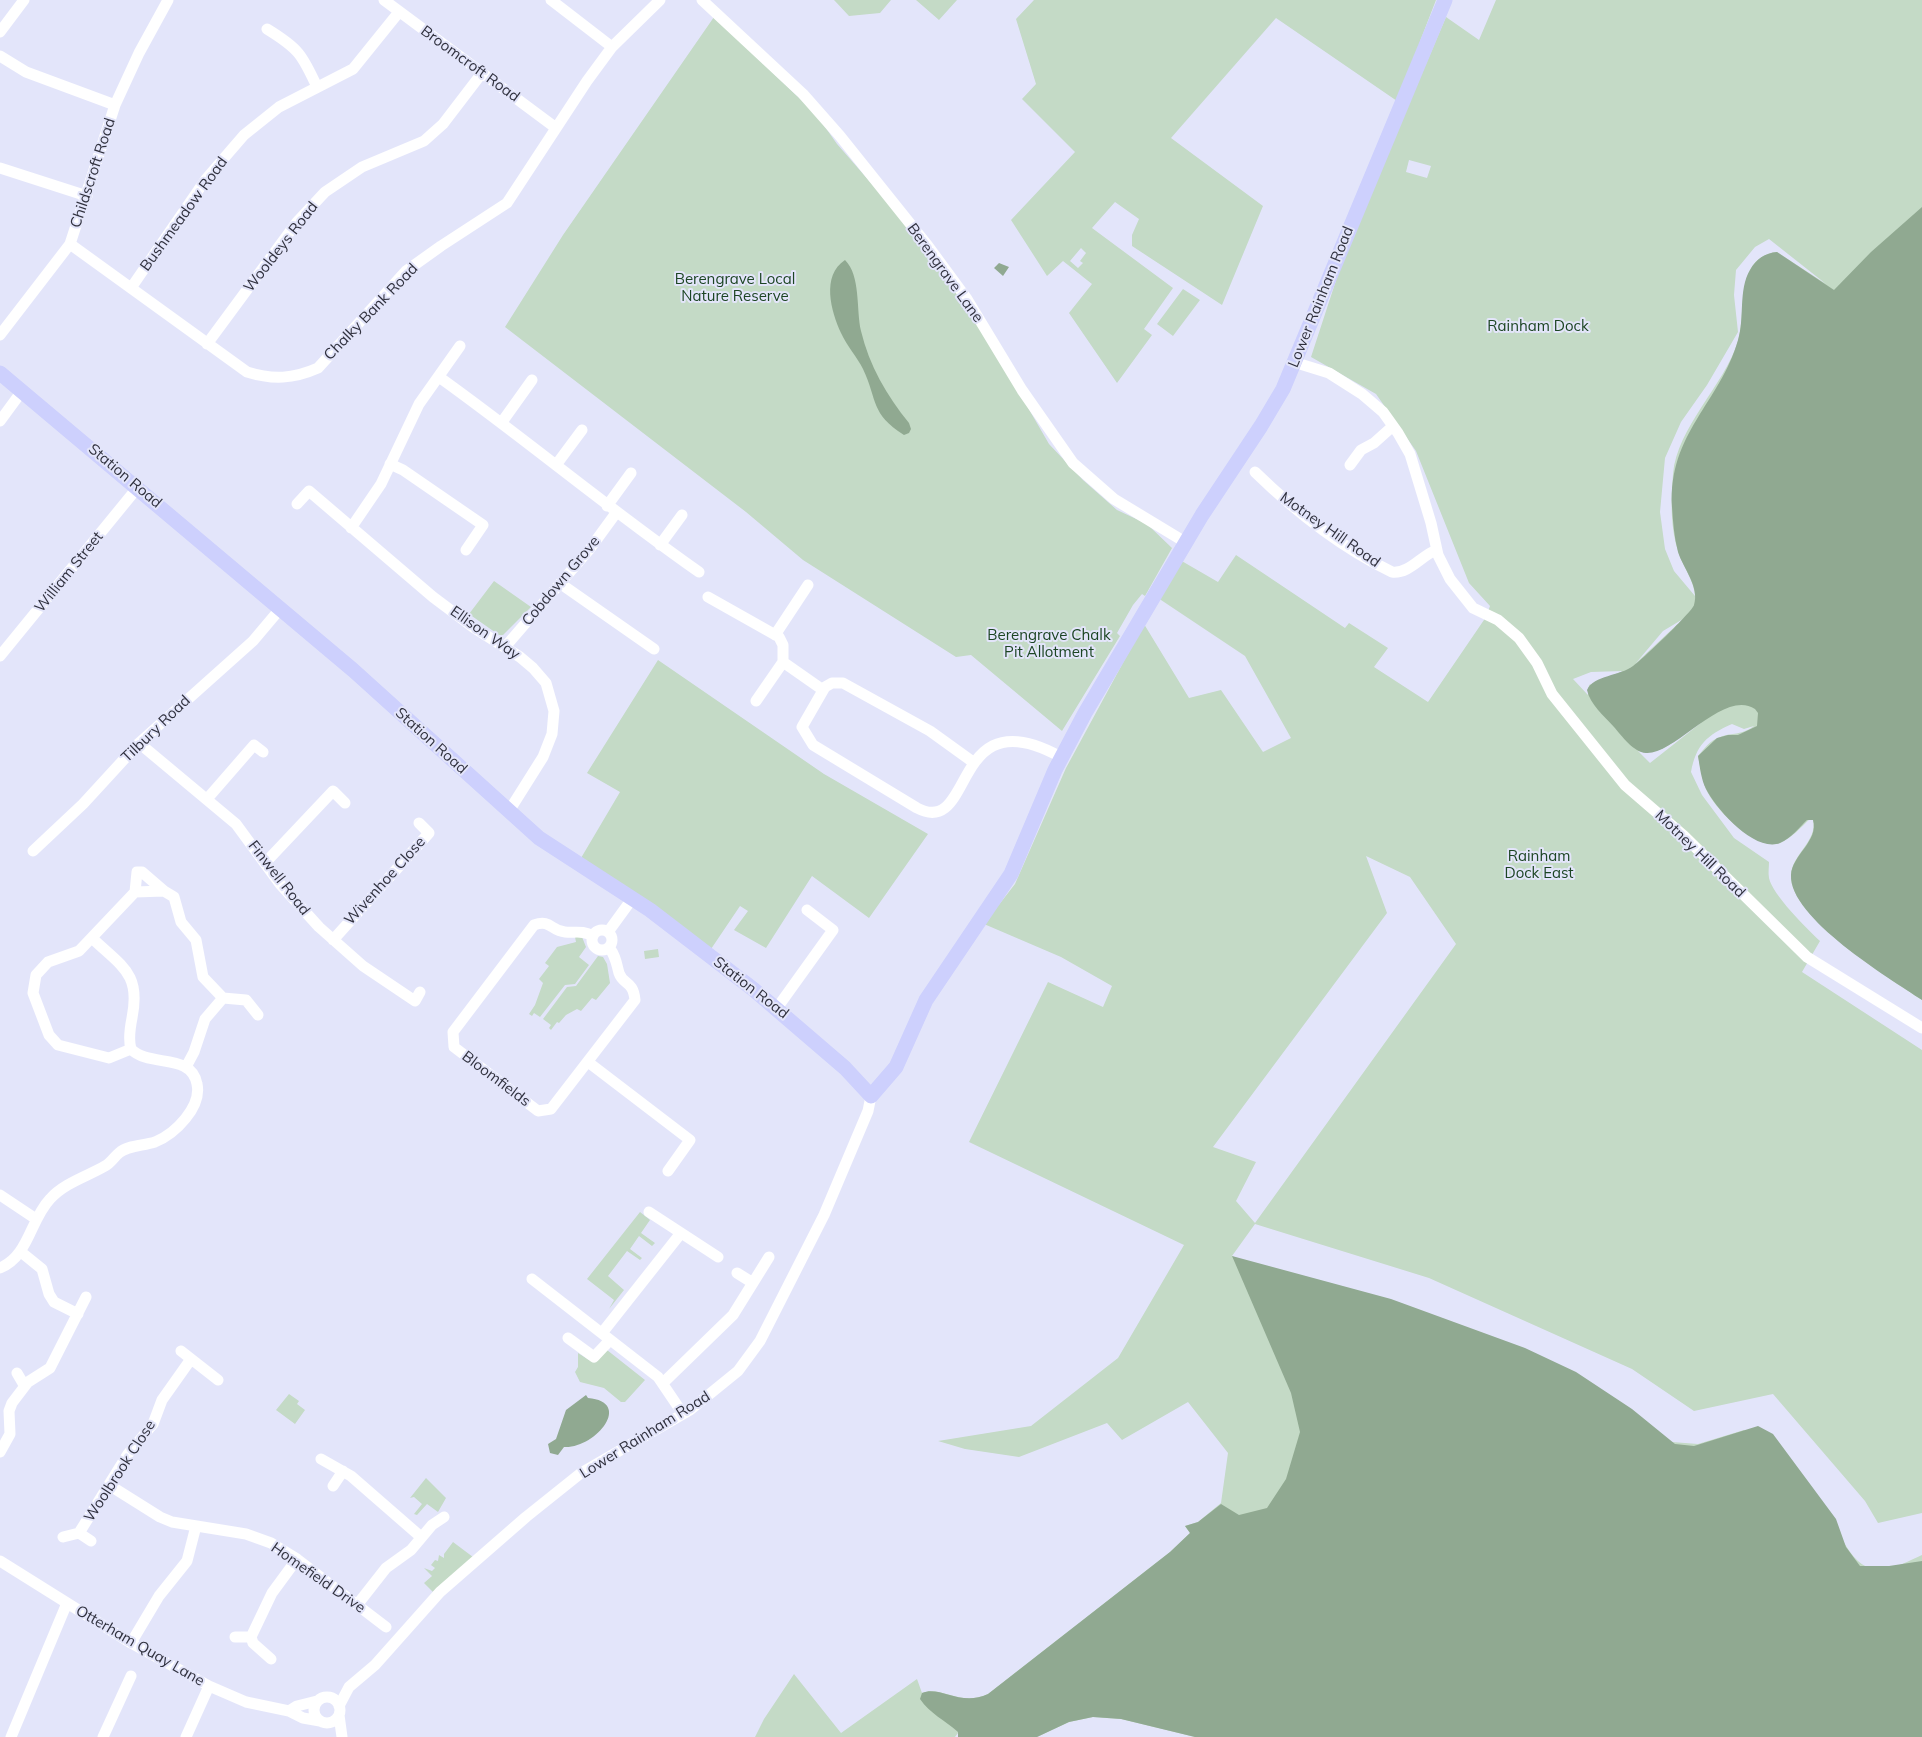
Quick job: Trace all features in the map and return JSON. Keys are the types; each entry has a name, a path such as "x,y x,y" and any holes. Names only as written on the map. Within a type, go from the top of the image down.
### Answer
{"main road":[{"name":"Lower Rainham Road","path":"871,1096 896,1067 928,996 1011,874 1061,757 1185,542 1283,389 1445,0"},
{"name":"Station Road","path":"0,373 138,487 381,695 539,838 632,899 777,1008 845,1068 871,1096"}],"street":[{"path":"0,32 24,0"},
{"name":"Childscroft Road","path":"0,335 70,244 115,105 138,53 168,0"},
{"name":"Broomcroft Road","path":"384,0 556,128"},
{"path":"551,0 612,47"},
{"name":"Chalky Bank Road","path":"70,244 247,372 265,378 285,379 318,368 406,271 507,203 612,47 660,0"},
{"name":"Berengrave Lane","path":"702,0 803,94 851,149 967,299 1022,390 1073,463 1114,499 1185,542"},
{"name":"Bushmeadow Road","path":"131,288 206,179 244,135 279,108 352,68 399,12"},
{"path":"274,19 264,31 293,46 299,52 304,58 317,86"},
{"path":"0,56 26,72 115,105"},
{"name":"Wooldeys Road","path":"207,344 297,222 325,192 362,167 424,141 444,124 482,73"},
{"path":"0,168 87,196"},
{"path":"352,528 370,502 419,404 460,346"},
{"name":"Motney Hill Road","path":"1296,359 1300,364 1328,374 1362,394 1382,412 1393,426 1410,454 1431,523 1436,550 1444,569 1465,599 1481,613 1488,614 1498,620 1519,638 1537,663 1552,694 1625,786 1684,836 1807,957 1922,1028"},
{"path":"438,377 502,422 612,510 699,572"},
{"path":"502,422 530,384 516,380"},
{"path":"0,420 22,391"},
{"path":"1350,465 1360,450 1374,443 1393,426"},
{"path":"556,465 582,430"},
{"path":"390,464 403,470 482,526 466,550"},
{"name":"Motney Hill Road","path":"1255,472 1275,492 1318,525 1392,572 1404,571 1425,554 1436,550"},
{"name":"Cobdown Grove","path":"504,647 561,584 612,510 631,474"},
{"name":"William Street","path":"0,656 138,487"},
{"name":"Ellison Way","path":"297,504 309,491 434,597 539,674 550,693 554,711 553,728 549,744 509,811"},
{"path":"660,545 682,515"},
{"path":"561,584 654,649"},
{"path":"775,635 808,585"},
{"path":"708,598 775,635 783,644 783,662 756,701"},
{"name":"Tilbury Road","path":"33,851 83,804 139,743 253,641 280,609"},
{"path":"783,662 824,690"},
{"path":"973,762 930,731 843,683 832,683 824,690 802,727 813,745 919,809 934,813 948,806 973,762 987,749 1009,741 1031,743 1061,757"},
{"name":"Finwell Road","path":"139,743 236,824 292,898 333,940 363,966 398,992 415,1001 420,992"},
{"path":"207,799 254,745 263,752"},
{"path":"265,863 333,791 345,803"},
{"name":"Wivenhoe Close","path":"333,940 429,833 419,823"},
{"path":"131,1049 109,1058 58,1045 49,1035 33,989 36,975 40,969 48,962 78,950 92,938 135,892 138,872 142,872 174,897 181,922 196,940 203,977 223,998 246,1000 258,1015"},
{"path":"135,892 164,891"},
{"path":"608,932 632,899"},
{"path":"777,1008 833,930 807,910"},
{"name":"Bloomfields","path":"548,923 563,932 581,931 593,936 599,930 608,932 612,939 609,947 617,958 619,975 633,988 635,1000 550,1110 538,1111 454,1047 452,1032 534,925 548,923"},
{"path":"593,936 592,943 595,948 604,950 609,947"},
{"path":"0,1268 12,1262 21,1252 36,1219 50,1198 60,1190 107,1165 122,1151 163,1138 183,1120 195,1104 198,1090 196,1080 186,1067 141,1057 131,1049 129,1040 135,997 134,984 127,971 92,938"},
{"path":"186,1067 194,1052 205,1019 223,998"},
{"path":"588,1062 690,1140 668,1171"},
{"name":"Lower Rainham Road","path":"339,1710 349,1687 375,1665 444,1589 550,1497 600,1461 683,1414 732,1378 760,1341 837,1186 868,1111 871,1096"},
{"path":"0,1196 36,1219"},
{"path":"649,1212 718,1257"},
{"path":"568,1338 594,1357 606,1336 681,1233"},
{"path":"21,1252 41,1267 49,1294 54,1302 78,1314"},
{"path":"663,1383 728,1321 769,1257"},
{"path":"737,1273 752,1283"},
{"path":"532,1279 663,1383 683,1414"},
{"path":"0,1452 10,1434 10,1407 24,1385 50,1368 86,1297"},
{"path":"181,1350 218,1380"},
{"name":"Woolbrook Close","path":"63,1537 79,1533 128,1454 153,1424 162,1400 191,1359"},
{"path":"17,1373 24,1385"},
{"path":"320,1459 343,1471 422,1537"},
{"path":"333,1486 343,1471"},
{"name":"Homefield Drive","path":"109,1485 160,1518 253,1536 271,1543 297,1559 386,1627"},
{"path":"357,1605 382,1573 411,1550 432,1525 444,1517"},
{"path":"131,1643 159,1596 187,1561 196,1526"},
{"name":"Woolbrook Close","path":"79,1533 91,1541"},
{"path":"271,1659 253,1644 251,1636 272,1593 297,1559"},
{"name":"Otterham Quay Lane","path":"0,1561 131,1643 210,1686 246,1702 289,1711 302,1718 323,1722 341,1737"},
{"path":"13,1736 67,1603"},
{"path":"236,1637 251,1636"},
{"path":"103,1737 131,1676"},
{"path":"188,1736 210,1686"},
{"name":"Lower Rainham Road","path":"322,1699 335,1690 349,1687"},
{"path":"289,1711 297,1706 322,1699 334,1699 339,1710 333,1721 323,1722 314,1712 322,1699"},
{"name":"Otterham Quay Lane","path":"339,1710 341,1737"}],"green space":[{"path":"834,0 891,0 880,13 849,16"},
{"path":"916,0 957,0 939,20"},
{"path":"1034,0 1436,0 1397,101 1276,18 1171,138 1263,206 1222,305 1132,246 1132,235 1139,219 1115,202 1092,228 1173,288 1144,329 1152,335 1117,383 1069,313 1092,284 1063,261 1047,276 1011,220 1075,152 1022,99 1036,84 1016,19","holes":["1081,248 1086,253 1080,261 1083,263 1078,268 1070,261"]},
{"path":"1496,0 1922,0 1922,1000 1844,945 1806,910 1795,892 1791,876 1792,868 1812,835 1813,820 1810,819 1780,843 1771,844 1760,841 1737,827 1718,807 1706,789 1698,756 1716,738 1741,733 1754,726 1744,729 1732,724 1709,737 1696,755 1691,772 1702,795 1734,838 1769,862 1769,878 1776,893 1820,941 1802,972 1922,1050 1922,1513 1878,1523 1865,1501 1773,1394 1694,1411 1632,1369 1429,1278 1255,1224 1232,1256 1672,1442 1698,1444 1744,1430 1806,1492 1828,1519 1850,1552 1862,1564 1874,1569 1888,1569 1922,1555 1922,1737 1195,1737 1121,1719 1093,1717 1069,1722 1037,1737 958,1737 958,1733 955,1737 755,1737 764,1719 794,1674 841,1733 917,1679 922,1693 929,1691 969,1698 988,1694 1170,1552 1190,1533 1185,1526 1198,1522 1221,1503 1228,1453 1188,1402 1122,1440 1107,1423 1019,1457 965,1449 938,1441 1031,1426 1118,1358 1184,1245 969,1142 1048,982 1103,1007 1112,986 1061,957 984,924 1015,884 1066,768 1144,624 1189,698 1221,690 1263,752 1291,738 1245,656 1158,598 1180,560 1218,582 1236,555 1345,628 1349,623 1388,648 1374,667 1428,702 1486,617 1490,606 1469,583 1416,451 1376,394 1311,357 1343,259 1446,17 1479,40","holes":["1409,160 1431,166 1427,178 1406,172","1769,239 1826,284 1777,252 1763,256 1754,264 1748,274 1738,341 1731,358 1683,440 1676,457 1673,474 1674,535 1695,596 1674,571 1665,549 1660,512 1665,458 1681,422 1707,385 1738,332 1734,295 1736,270 1755,247","1683,619 1636,663 1663,631","1623,671 1589,685 1588,695 1573,679 1591,672","1702,722 1650,763 1638,751 1656,751 1672,743","1366,856 1410,877 1456,944 1255,1223 1236,1201 1256,1162 1213,1147 1387,913"]},
{"name":"Berengrave Local Nature Reserve","path":"714,17 816,114 837,144 899,215 941,269 993,347 1049,444 1083,480 1117,510 1147,524 1172,548 1145,596 1142,594 1133,605 1117,633 1120,636 1062,731 971,655 956,657 803,560 746,512 505,327 563,235"},
{"path":"1183,289 1200,300 1173,336 1157,324"},
{"path":"494,581 531,607 503,635 499,635 469,614"},
{"path":"658,660 824,774 928,834 869,918 812,876 766,948 734,930 748,911 740,906 709,952 581,858 620,792 587,773"},
{"path":"575,937 582,937 586,947 579,957 589,965 575,984 565,985 540,1017 534,1013 532,1016 529,1014 535,1005 543,983 539,979 549,966 545,963 557,947 576,942"},
{"path":"658,949 659,957 645,959 644,951"},
{"path":"598,956 603,957 607,964 610,983 596,1000 592,998 581,1011 577,1009 566,1015 551,1030 549,1028 551,1025 543,1019 567,987 576,986"},
{"path":"640,1212 650,1220 641,1233 655,1243 652,1246 639,1236 630,1249 642,1258 640,1260 627,1251 608,1276 624,1290 609,1309 614,1300 587,1279"},
{"path":"607,1350 645,1380 625,1402 621,1402 604,1388 580,1382 575,1372 578,1367 578,1353 589,1360"},
{"path":"289,1394 299,1401 297,1404 305,1410 295,1424 276,1410"},
{"path":"426,1478 446,1498 438,1512 427,1504 417,1515 414,1514 422,1504 414,1497 410,1498"},
{"path":"453,1542 473,1557 433,1592 424,1583 432,1576 424,1568 432,1571 435,1568 431,1565 435,1560 438,1561 439,1555 444,1558 444,1554"}],"shaded area":[{"path":"1922,207 1922,1000 1866,962 1823,928 1806,910 1795,892 1791,875 1792,868 1812,835 1814,828 1813,820 1807,820 1791,836 1780,843 1759,842 1748,836 1727,818 1706,789 1698,756 1717,738 1738,735 1757,726 1758,713 1755,709 1743,705 1729,707 1715,714 1671,744 1658,751 1646,753 1632,747 1624,739 1594,705 1587,690 1595,681 1628,669 1638,662 1676,626 1694,605 1695,591 1678,552 1673,524 1673,481 1678,459 1686,438 1730,362 1740,331 1744,286 1752,266 1761,257 1777,252 1834,290 1871,252"},
{"path":"845,260 854,275 864,344 886,391 909,423 911,429 909,433 904,435 885,420 880,413 863,369 843,338 837,324 830,294 831,284 833,275"},
{"path":"999,263 1009,267 1003,276 994,268"},
{"path":"1232,1256 1391,1299 1525,1348 1576,1372 1632,1409 1675,1444 1694,1446 1758,1426 1773,1434 1836,1519 1846,1547 1860,1566 1889,1566 1922,1561 1922,1737 1195,1737 1121,1719 1093,1717 1069,1722 1037,1737 958,1737 958,1732 924,1704 920,1699 922,1693 929,1691 968,1698 988,1694 1170,1552 1190,1533 1185,1526 1198,1522 1221,1504 1239,1515 1267,1508 1286,1479 1300,1432 1291,1393"},
{"path":"586,1395 588,1398 601,1401 608,1408 609,1416 605,1425 587,1441 576,1446 564,1447 558,1455 550,1453 548,1444 556,1439 566,1410"}],"park label":[{"name":"Rainham Dock","path":"1538,326"},
{"name":"Berengrave Chalk Pit Allotment","path":"1049,644"},
{"name":"Rainham Dock East","path":"1539,864"}]}
